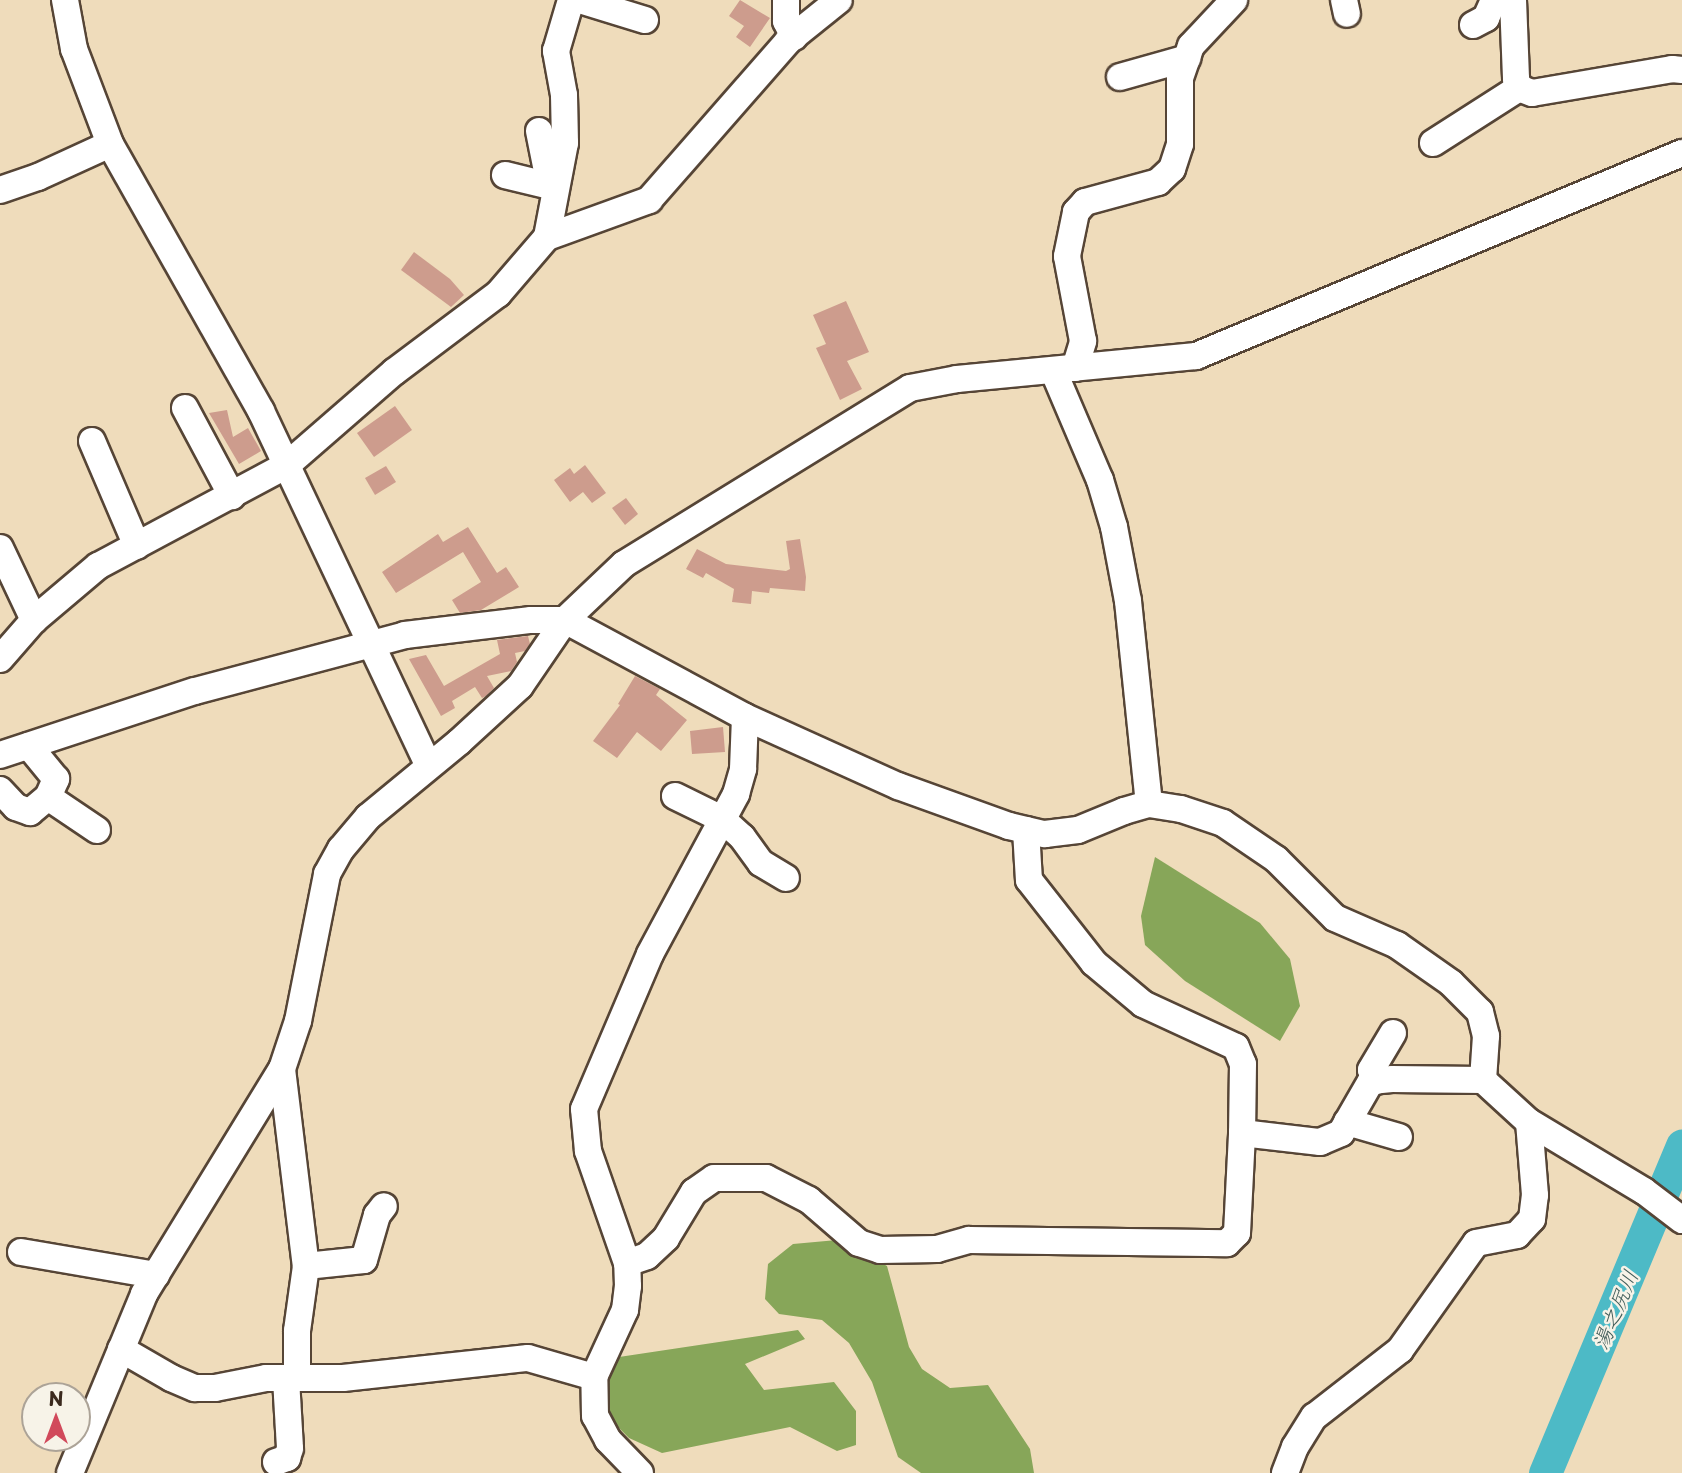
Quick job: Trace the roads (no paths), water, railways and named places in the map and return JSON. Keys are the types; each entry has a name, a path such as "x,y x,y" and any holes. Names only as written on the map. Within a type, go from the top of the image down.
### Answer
{"street":[{"path":"65,0 74,49 110,144 261,411 428,765"},
{"path":"547,237 553,187 565,143 564,94 556,51 571,0"},
{"path":"580,0 645,20"},
{"path":"0,659 33,620 98,566 287,465 394,372 498,294 547,237 649,200 789,19 809,0"},
{"path":"789,19 839,0"},
{"path":"1064,369 1083,341 1067,256 1076,212 1085,202 1158,182 1172,169 1180,144 1180,78 1191,46 1234,0"},
{"path":"1473,25 1486,19 1494,0"},
{"path":"1513,0 1516,79 1519,88"},
{"path":"1120,76 1187,58"},
{"path":"1519,88 1532,93 1672,69 1682,70"},
{"path":"1433,143 1519,88"},
{"path":"538,131 553,187"},
{"path":"0,190 38,177 110,144"},
{"path":"70,1473 144,1294 282,1069 298,1021 327,874 341,849 368,817 520,686 565,620 624,564 910,388 957,379 1196,356 1682,153"},
{"path":"505,175 553,187"},
{"path":"1064,369 1114,527 1128,601 1150,804"},
{"path":"185,408 232,496"},
{"path":"92,441 137,546"},
{"path":"0,548 33,620"},
{"path":"0,755 195,691 405,635 474,625 565,620 745,717 898,786 1026,830 1045,834 1078,830 1124,811 1150,804 1181,809 1223,822 1276,859 1335,918 1397,945 1451,983 1480,1012 1486,1037 1483,1080"},
{"path":"640,1473 608,1440 595,1416 594,1377 625,1310 627,1263 589,1151 583,1109 650,954 736,794 743,769 745,717"},
{"path":"0,790 16,807 30,812 48,797 56,779 29,746"},
{"path":"675,796 722,819 742,837 761,863 786,878"},
{"path":"48,797 96,831"},
{"path":"627,1263 646,1256 666,1238 694,1192 715,1178 766,1178 809,1200 859,1243 880,1250 937,1248 969,1240 1227,1243 1237,1233 1243,1064 1236,1046 1143,1004 1094,963 1029,880 1026,830"},
{"path":"1376,1081 1371,1070 1393,1033"},
{"path":"276,1462 287,1458 290,1448 291,1378 306,1266 282,1069"},
{"path":"1242,1133 1320,1142 1341,1133 1371,1081 1483,1080 1529,1122 1644,1191 1682,1220"},
{"path":"1347,1122 1399,1137"},
{"path":"1285,1473 1295,1447 1314,1417 1400,1350 1419,1328 1476,1243 1517,1235 1532,1219 1535,1195 1529,1122"},
{"path":"306,1266 364,1260 377,1215 384,1206"},
{"path":"21,1252 156,1275"},
{"path":"121,1349 171,1378 195,1388 291,1378 343,1378 528,1358 594,1377"}],"waterway":[{"name":"湯之尻川","path":"1545,1473 1682,1145"}]}
